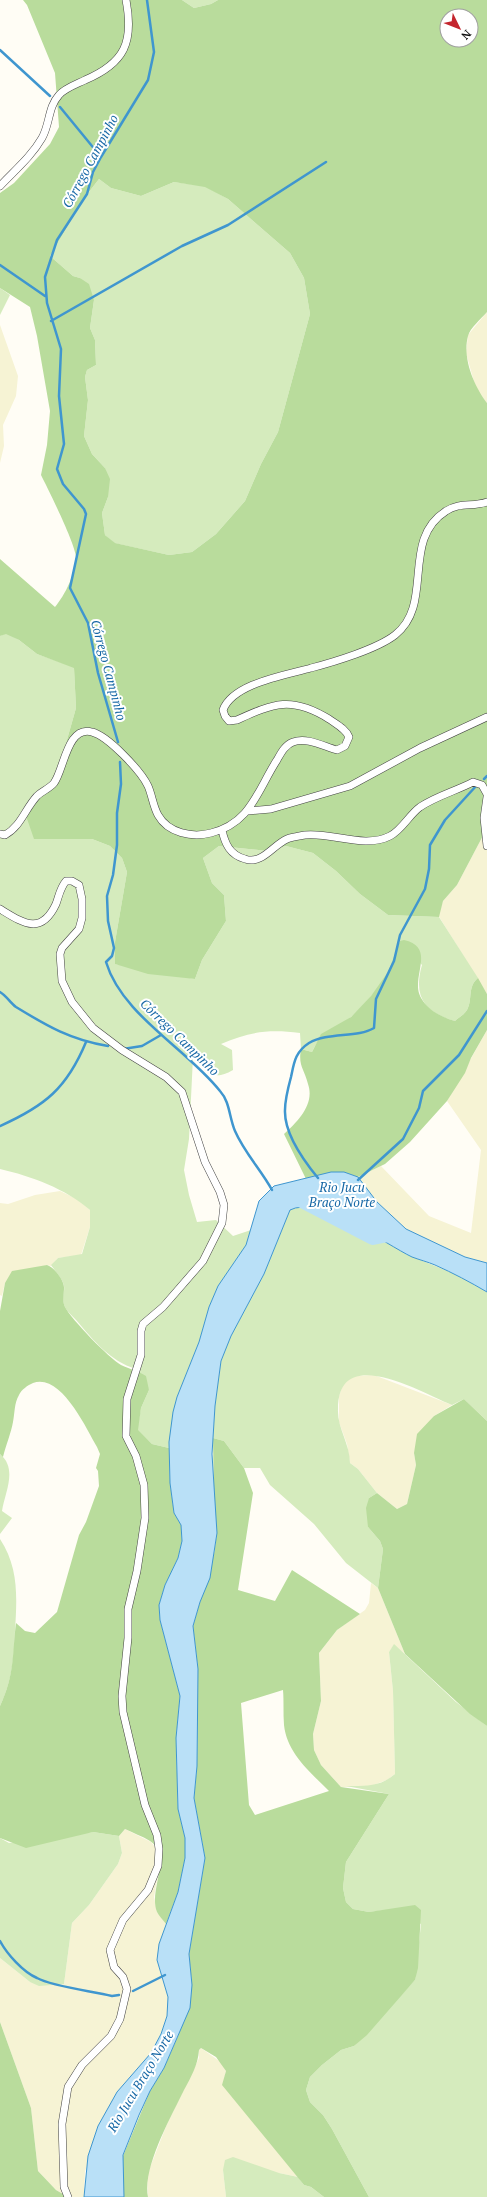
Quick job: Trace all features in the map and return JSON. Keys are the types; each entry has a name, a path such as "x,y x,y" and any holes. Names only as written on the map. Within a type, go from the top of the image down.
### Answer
{"street":[{"path":"0,186 28,159 43,136 51,108 59,95 69,87 109,68 121,56 128,38 129,17 126,0"},
{"path":"0,834 5,835 19,824 29,805 39,794 49,788 58,776 63,759 71,743 80,733 91,732 100,735 138,771 148,786 157,814 164,824 176,832 192,835 209,834 222,830 238,822 248,811 283,750 292,742 307,740 337,750 345,746 349,737 343,729 312,708 295,704 280,704 237,720 229,721 225,716 224,710 230,699 272,678 312,668 377,645 395,635 406,624 416,605 418,560 421,545 429,529 446,511 460,505 487,502"},
{"path":"248,811 271,809 350,786 420,748 487,717"},
{"path":"222,830 224,840 233,854 245,859 255,860 287,839 306,835 323,835 358,841 382,840 391,836 420,807 473,782 482,785 487,794"},
{"path":"487,797 484,818 487,846"},
{"path":"0,909 21,922 34,925 42,923 50,915 60,890 66,881 72,881 79,886 82,899 82,918 79,929 62,948 60,954 62,981 72,1002 94,1028 122,1050 166,1077 182,1092 205,1162 220,1192 224,1205 222,1223 204,1261 163,1307 143,1324 141,1331 142,1355 127,1399 126,1436 136,1456 144,1485 145,1518 137,1571 128,1609 128,1638 122,1696 122,1712 141,1792 157,1835 159,1849 158,1866 148,1890 123,1920 110,1950 114,1967 123,1976 127,1989 120,2019 111,2036 82,2065 68,2087 62,2124 64,2187 68,2197"}],"shaded area":[{"path":"487,312 487,403 476,389 466,353 468,335"},
{"path":"0,325 18,376 16,396 3,425 4,446 0,463"},
{"path":"487,828 487,994 438,915 443,901 457,885"},
{"path":"487,1030 487,1263 465,1257 406,1229 377,1202 358,1177 381,1166 429,1216 471,1233 481,1150 447,1101"},
{"path":"60,1191 77,1199 90,1210 90,1227 81,1255 58,1258 51,1266 47,1265 5,1283 2,1296 0,1295 0,1203 8,1204 35,1195"},
{"path":"374,1375 452,1405 434,1416 414,1453 416,1465 407,1504 397,1509 377,1493 358,1469 350,1463 347,1444 339,1422 339,1396 343,1384 353,1376"},
{"path":"371,1583 378,1588 405,1654 394,1645 389,1652 393,1691 395,1774 387,1780 368,1787 341,1787 321,1765 314,1750 313,1734 321,1701 319,1653 337,1630 365,1610 369,1603"},
{"path":"125,1829 151,1842 158,1851 160,1863 154,1897 157,1912 166,1924 157,1960 168,1997 167,2016 161,2034 151,2053 117,2092 111,2104 85,2171 84,2197 68,2197 56,2190 38,2171 31,2108 0,2022 0,1958 30,1982 64,1984 72,1923 89,1905 118,1864 122,1853 119,1836"},
{"path":"201,2048 222,2063 226,2071 223,2085 298,2177 279,2173 223,2170 226,2197 148,2197 147,2175 167,2124 199,2058 199,2050"}],"green space":[{"path":"23,0 182,0 194,8 211,4 218,0 487,0 487,312 471,330 468,336 467,353 470,371 487,403 487,828 457,885 443,901 439,917 388,915 360,894 336,871 313,853 286,846 268,851 219,846 203,858 212,883 224,895 226,921 202,960 195,979 148,974 115,964 115,942 127,872 122,858 110,846 92,839 34,839 24,810 48,785 61,761 76,708 74,668 37,654 19,640 6,634 0,636 0,559 55,607 69,584 76,563 76,557 71,540 41,475 47,445 50,411 37,336 30,307 0,288 0,193 14,183 50,144 59,127 55,73 27,5","holes":["99,179 111,188 141,196 174,182 205,187 228,199 290,253 304,278 310,314 278,432 261,464 245,501 216,534 192,552 169,555 115,543 105,535 102,513 108,497 110,479 105,468 92,454 84,436 88,400 85,377 87,370 96,365 95,340 90,328 94,300 89,284 80,278 73,276 50,256 85,197"]},
{"path":"182,0 218,0 211,4 194,8"},
{"path":"99,179 111,188 141,196 174,182 205,186 228,199 290,253 304,278 310,314 278,432 261,464 245,501 216,534 192,552 169,555 114,543 105,535 102,513 108,497 105,468 92,454 84,436 88,400 85,377 87,370 96,365 95,340 90,328 94,300 80,278 73,276 50,256 85,197"},
{"path":"0,288 10,295 0,315"},
{"path":"6,633 19,640 37,654 74,667 76,708 61,761 48,785 62,838 92,839 110,846 122,858 127,872 115,942 115,964 195,979 202,960 226,921 224,895 212,883 203,858 219,846 268,851 286,846 313,853 336,871 360,894 388,915 439,917 478,978 472,985 470,1002 466,1012 455,1021 444,1018 429,1008 424,1002 420,994 419,986 422,965 400,941 388,972 368,1000 346,1021 321,1037 312,1052 301,1049 300,1033 278,1031 250,1034 221,1044 232,1050 233,1070 224,1074 212,1074 193,1057 189,1139 184,1170 189,1195 197,1222 216,1220 233,1236 251,1230 246,1245 218,1286 209,1307 199,1342 177,1397 169,1448 152,1444 137,1430 141,1408 149,1390 136,1369 118,1361 103,1350 66,1309 63,1299 63,1283 51,1265 58,1258 82,1254 90,1227 90,1210 81,1202 48,1184 24,1175 0,1169 0,636"},
{"path":"404,940 418,947 421,958 418,985 419,992 425,1004 436,1013 455,1021 467,1010 470,1002 472,985 478,978 487,994 487,1030 471,1058 465,1073 447,1101 410,1142 385,1164 358,1177 344,1173 332,1173 306,1179 284,1134 300,1118 309,1098 310,1091 300,1059 301,1049 312,1052 321,1034 351,1017 371,996 388,972 400,941"},
{"path":"296,1207 316,1210 339,1217 413,1257 455,1274 487,1292 487,1421 464,1399 452,1405 402,1383 383,1377 366,1375 351,1379 342,1389 338,1416 348,1449 350,1463 358,1469 377,1493 369,1498 368,1527 380,1541 383,1549 378,1588 346,1563 314,1524 270,1485 260,1468 244,1468 224,1441 213,1438 215,1406 221,1361 231,1336 264,1274 290,1210"},
{"path":"47,1265 53,1268 61,1278 64,1286 64,1305 82,1329 115,1361 146,1376 149,1390 141,1408 138,1430 152,1444 169,1448 170,1483 174,1513 181,1525 182,1541 178,1558 165,1585 159,1605 160,1620 180,1696 176,1738 178,1809 185,1838 185,1858 178,1892 166,1924 157,1912 155,1903 160,1855 157,1847 150,1841 125,1829 119,1836 93,1832 26,1848 0,1838 0,1706 11,1674 16,1623 25,1631 35,1633 57,1612 79,1535 86,1522 99,1486 98,1471 96,1468 100,1454 97,1447 79,1416 63,1394 53,1386 43,1382 33,1383 20,1393 16,1402 12,1426 3,1457 0,1454 0,1311 5,1283 12,1271"},
{"path":"464,1399 487,1421 487,1726 470,1714 405,1654 378,1588 383,1549 380,1541 368,1527 366,1508 369,1498 377,1493 397,1509 407,1504 416,1465 414,1453 417,1434 434,1416"},
{"path":"213,1438 224,1441 244,1468 253,1493 238,1590 275,1601 292,1570 360,1614 337,1630 319,1653 321,1701 313,1734 314,1750 321,1765 341,1787 389,1794 346,1862 343,1888 346,1902 353,1909 369,1912 415,1905 421,1910 418,1968 415,1980 367,2035 354,2046 341,2050 322,2065 310,2077 306,2090 310,2102 323,2115 332,2129 369,2197 324,2197 311,2187 304,2185 222,2085 226,2071 216,2057 201,2048 199,2050 194,2071 165,2128 153,2158 147,2185 148,2197 124,2197 122,2192 123,2156 150,2091 164,2068 178,2036 192,1985 189,1954 205,1858 194,1798 197,1766 198,1669 193,1626 214,1554 217,1533 214,1506","holes":["283,1690 284,1725 290,1744 300,1761 329,1791 255,1815 249,1805 241,1703"]},
{"path":"0,1454 5,1460 9,1474 9,1481 2,1511 12,1518 0,1534"},
{"path":"0,1539 11,1561 14,1572 16,1606 12,1669 0,1706"},
{"path":"394,1644 456,1702 487,1726 487,2197 369,2197 332,2129 323,2115 310,2102 306,2090 310,2077 341,2050 354,2046 415,1980 421,1924 387,1910 369,1912 353,1909 346,1902 343,1888 346,1862 389,1794 346,1786 366,1786 378,1784 395,1774 393,1691 389,1652"},
{"path":"93,1832 119,1836 122,1853 118,1864 89,1905 72,1923 64,1984 39,1986 30,1982 0,1958 0,1838 9,1843"},
{"path":"0,2022 31,2108 38,2171 56,2190 68,2197 0,2197"},
{"path":"233,2157 279,2173 298,2177 304,2185 311,2187 324,2197 226,2197 223,2170 225,2160"}],"water":[{"name":"Rio Jucu Braço Norte","path":"331,1172 344,1172 358,1177 377,1202 406,1229 465,1257 487,1263 487,1292 442,1268 412,1257 352,1223 317,1209 302,1207 290,1210 264,1274 231,1336 221,1361 215,1406 212,1454 217,1533 210,1578 200,1602 193,1626 198,1669 197,1766 194,1798 205,1858 189,1954 192,1985 190,2008 164,2068 150,2091 139,2115 123,2155 124,2197 84,2197 88,2156 98,2126 117,2092 151,2053 161,2034 167,2016 168,1997 157,1960 159,1944 178,1892 185,1858 185,1838 178,1809 176,1738 180,1696 160,1620 159,1605 165,1585 178,1558 182,1541 181,1525 174,1513 170,1483 169,1442 173,1412 177,1397 199,1342 209,1307 218,1286 246,1245 259,1201 274,1186"}],"waterway":[{"name":"Córrego Campinho","path":"118,742 98,673 88,623 70,588 86,514 84,509 63,484 57,469 64,444 59,396 61,349 47,303 45,277 57,240 87,194 93,172 101,157 148,80 154,52 147,0"},
{"path":"0,50 50,96"},
{"path":"60,107 101,157"},
{"path":"51,321 182,246 228,225 326,162"},
{"path":"0,265 45,296"},
{"name":"Córrego Campinho","path":"120,762 121,784 117,813 117,845 113,875 107,896 108,921 114,948 112,956 106,962 114,981 140,1015 206,1075 223,1095 228,1105 233,1126 239,1139 272,1190"},
{"path":"484,779 487,776"},
{"path":"318,1178 307,1164 291,1138 286,1119 286,1098 296,1058 304,1046 309,1043 325,1037 359,1033 374,1028 376,999 394,961 400,935 425,889 429,869 430,845 445,820 477,785"},
{"path":"0,992 5,995 16,1007 49,1026 82,1040 108,1046"},
{"path":"358,1180 403,1139 419,1108 423,1091 459,1055 487,1011"},
{"path":"123,1049 142,1046 161,1035"},
{"path":"0,1126 30,1111 53,1094 71,1072 86,1042"},
{"name":"Rio Jucu Braço Norte","path":"300,1200 373,1238 388,1235 395,1236"},
{"path":"0,1941 16,1962 26,1972 37,1978 53,1984 112,1996 119,1995"},
{"path":"133,1991 165,1975"}]}
